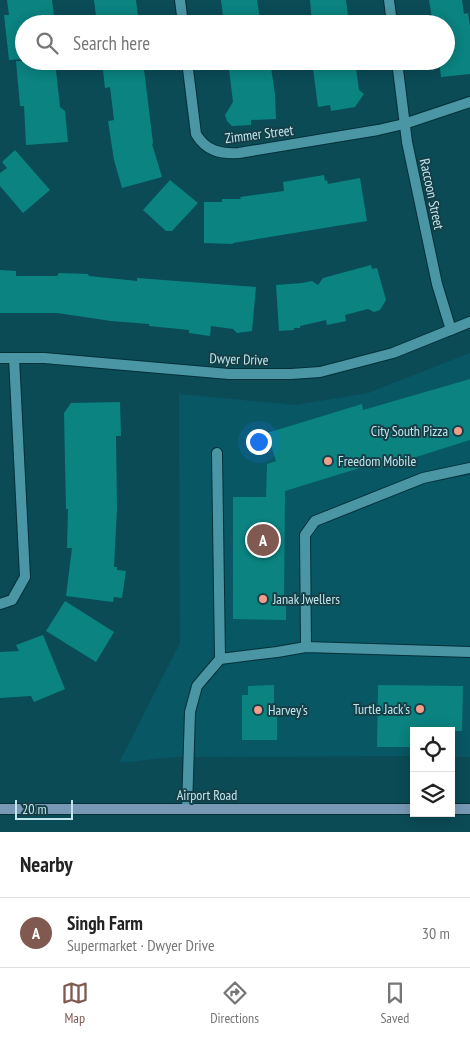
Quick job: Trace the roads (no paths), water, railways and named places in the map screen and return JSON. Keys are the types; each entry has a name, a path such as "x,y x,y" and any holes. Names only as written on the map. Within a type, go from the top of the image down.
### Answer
{"main road":[{"name":"Airport Road","path":"0,809 410,809"},
{"path":"455,809 470,809"}],"street":[{"path":"180,0 182,15"},
{"path":"389,0 391,15"},
{"name":"Zimmer Street","path":"189,70 196,134 201,141 214,151 222,153 239,153 404,124 470,102"},
{"name":"Raccoon Street","path":"398,70 406,142 437,284 451,330"},
{"name":"Dwyer Drive","path":"0,358 44,358 229,374 320,372 393,353 470,322"},
{"path":"0,604 12,600 25,576 14,358"},
{"path":"187,808 190,712 197,686 220,659 217,453"},
{"path":"306,646 305,535 315,521 423,478 470,468"},
{"path":"220,659 277,652 306,646 470,652"}],"place":[{"name":"City South Pizza","path":"458,431"},
{"name":"Freedom Mobile","path":"328,461"},
{"name":"Singh Farm","path":"263,540"},
{"name":"Janak Jwellers","path":"263,599"},
{"name":"Turtle Jack's","path":"420,709"},
{"name":"Harvey's","path":"258,710"}]}
